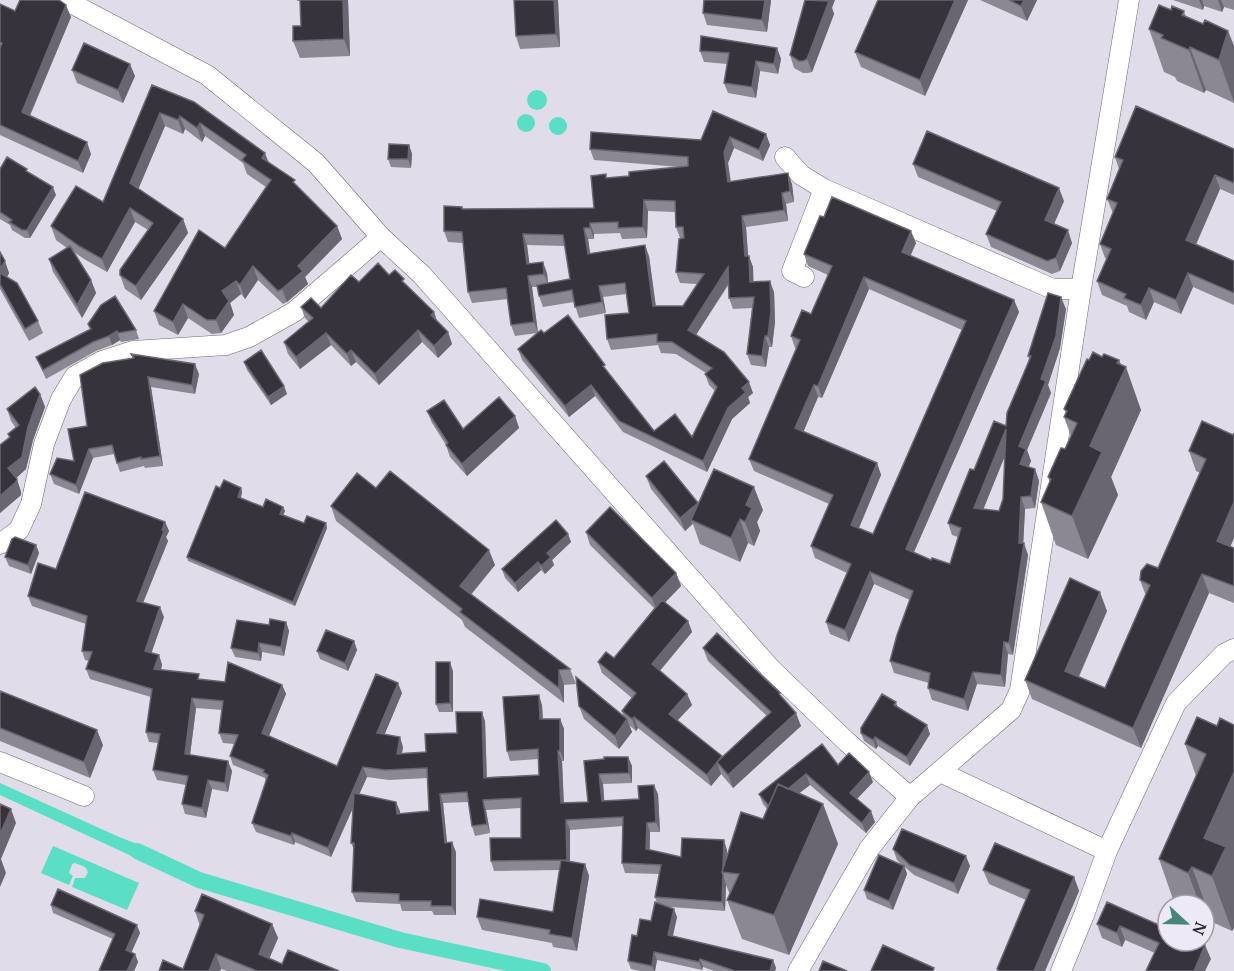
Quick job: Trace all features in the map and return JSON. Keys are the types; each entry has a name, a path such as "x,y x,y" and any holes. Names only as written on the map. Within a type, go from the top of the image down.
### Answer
{"street":[{"path":"65,0 207,75 316,163 381,237 422,275 771,669 847,742 910,797"},
{"path":"798,971 869,849 910,797 971,742 1011,710 1020,690 1081,289 1130,0"},
{"path":"785,157 801,175 824,189 1053,289 1081,289"},
{"path":"804,277 792,271 824,189"},
{"path":"0,544 20,530 31,504 44,444 61,399 75,376 102,361 133,351 226,345 249,337 294,312 381,237"},
{"path":"1061,971 1107,851 1176,703 1224,654 1234,649"},
{"path":"0,762 84,796"},
{"path":"940,772 1107,851"}],"shaded area":[{"path":"537,90 544,93 547,100 544,107 537,110 530,107 527,100 530,93"},
{"path":"522,114 530,114 535,119 533,130 522,132 517,127 517,119"},
{"path":"558,117 564,120 567,126 564,132 558,135 552,132 549,126 552,120"},
{"path":"0,783 119,837 158,852 153,866 0,795"},
{"path":"53,846 139,883 127,910 72,887 75,878 85,878 88,872 85,867 72,864 69,873 73,876 69,885 41,873"}],"building":[{"path":"20,0 59,0 66,5 22,112 87,142 78,161 0,125 0,48 2,43 0,42 0,4 15,11"},
{"path":"300,0 343,0 344,39 293,41 293,26 301,26"},
{"path":"514,0 554,0 556,34 516,36"},
{"path":"704,0 765,0 762,20 703,13"},
{"path":"805,0 829,1 807,59 799,61 790,55"},
{"path":"878,0 955,0 920,80 855,52"},
{"path":"1009,0 1024,0 1021,6"},
{"path":"1159,5 1171,10 1172,6 1184,11 1182,15 1203,24 1205,20 1228,31 1219,60 1190,47 1189,50 1161,38 1163,35 1149,29"},
{"path":"701,36 777,48 774,64 756,61 752,87 724,83 729,53 700,51"},
{"path":"84,43 130,64 118,90 72,70"},
{"path":"152,85 194,102 265,153 262,158 295,180 293,182 337,226 298,266 303,271 278,291 253,266 240,285 236,281 222,291 229,301 216,320 207,320 183,304 173,322 154,311 199,230 225,248 271,180 242,160 246,155 200,123 197,128 180,116 178,120 160,113 130,183 183,219 136,286 120,275 120,270 153,223 130,208 102,259 51,226 76,186 103,202"},
{"path":"1136,106 1234,149 1234,183 1215,175 1186,240 1234,261 1234,293 1188,273 1176,300 1149,288 1141,305 1124,298 1126,294 1097,281 1111,249 1100,244 1117,203 1107,199 1123,160 1115,157"},
{"path":"713,111 766,134 759,150 730,137 724,152 728,182 788,173 790,191 782,193 784,210 742,216 745,256 749,256 750,282 770,281 771,311 768,336 765,336 762,356 747,354 754,297 729,298 728,267 688,330 724,352 749,382 742,388 746,392 728,408 703,461 619,421 591,385 565,406 518,349 541,330 544,333 568,315 605,365 603,366 654,431 675,414 692,437 717,387 705,374 712,368 672,342 657,342 657,334 607,339 605,315 629,313 625,283 599,286 602,302 575,307 572,290 539,296 537,285 570,279 563,235 523,234 527,264 543,262 544,274 528,276 534,322 511,325 506,288 468,292 462,232 444,231 444,206 462,207 462,209 594,208 591,176 606,174 606,178 629,176 629,172 688,166 688,157 590,149 591,132 701,140","holes":["644,200 675,201 676,227 683,227 684,238 679,239 676,272 704,274 683,306 653,306 645,245 588,254 584,228 590,228 590,223 618,222 618,228 643,227"]},
{"path":"927,131 1059,188 1045,220 1068,230 1056,258 1047,261 986,234 1001,202 913,164"},
{"path":"389,144 409,145 408,159 388,159"},
{"path":"7,157 53,187 27,230 22,230 9,222 12,220 0,212 0,169"},
{"path":"832,197 911,231 902,252 1014,300 906,549 931,560 932,558 950,564 961,528 948,523 970,469 974,470 994,421 1006,426 1007,413 1031,356 1028,356 1048,293 1061,297 1056,336 1041,379 1046,381 1019,446 1026,449 1020,464 1035,469 1031,496 1021,497 1019,543 1024,543 1009,643 1004,642 1001,675 973,672 964,699 928,688 930,673 890,661 913,591 870,572 845,630 826,622 851,564 811,546 833,495 749,459 800,340 791,336 802,310 811,314 832,266 804,254 820,216 824,217","holes":["864,277 966,321 873,534 851,525 877,463 795,428 814,385 818,386","1006,429 1003,499 999,511 974,508"]},
{"path":"70,246 91,280 77,305 49,259"},
{"path":"0,252 5,261 0,269"},
{"path":"378,263 389,275 395,270 404,279 402,281 434,312 431,315 448,332 434,346 418,330 375,374 351,350 347,354 326,333 296,357 284,342 313,318 301,307 311,298 321,308 351,275 359,282"},
{"path":"0,273 17,283 38,321 25,329 0,284"},
{"path":"115,296 136,330 118,333 117,331 43,370 36,357 91,329 88,324 101,305"},
{"path":"261,350 284,386 268,397 244,362"},
{"path":"1093,352 1102,357 1104,354 1119,360 1117,363 1126,367 1090,446 1102,452 1072,516 1041,502 1051,479 1048,477 1061,448 1065,449 1077,423 1064,417 1067,411 1064,409 1087,359 1089,360"},
{"path":"131,354 195,364 192,385 148,377 160,456 141,459 141,457 117,463 112,445 89,449 76,485 50,474 57,458 74,461 68,429 87,426 80,375 103,363 134,358"},
{"path":"35,387 40,394 28,427 22,457 8,468 17,479 0,496 0,445 19,425 7,409"},
{"path":"499,397 515,416 462,464 446,445 448,443 427,411 444,400 463,429"},
{"path":"1202,421 1233,435 1234,433 1234,502 1217,541 1234,548 1234,586 1202,574 1133,728 1025,680 1070,578 1100,592 1065,671 1105,688 1150,585 1140,580 1141,571 1147,564 1158,568 1206,459 1189,451"},
{"path":"664,461 698,503 680,518 646,476"},
{"path":"714,469 754,487 746,505 752,508 745,522 740,519 731,538 691,520"},
{"path":"390,471 489,550 460,586 570,669 559,670 559,688 460,612 462,609 331,506 357,473 376,488"},
{"path":"224,480 241,488 238,497 263,507 266,499 283,507 280,514 304,523 307,516 326,523 293,602 187,557 216,486 220,488"},
{"path":"85,492 165,522 162,530 164,531 137,601 160,607 145,651 159,655 154,669 199,674 198,679 225,682 228,662 282,685 262,733 337,766 376,674 398,683 377,733 400,737 397,754 426,752 425,734 457,733 456,712 482,712 484,778 539,775 538,749 507,751 503,697 539,695 540,719 560,719 560,751 558,751 561,803 588,802 584,761 604,759 604,757 628,757 629,773 599,774 602,801 639,799 638,786 654,785 656,822 647,823 646,849 681,857 682,838 724,840 722,902 655,897 661,865 622,863 623,817 566,820 567,860 491,861 490,838 521,838 521,798 483,800 487,824 472,826 467,792 440,794 445,843 452,842 452,906 431,906 431,901 399,901 399,894 352,892 354,843 351,843 354,793 396,802 397,814 429,811 427,768 385,770 363,767 328,848 292,833 291,836 252,823 268,775 263,772 264,770 230,756 238,735 219,733 223,701 192,698 185,754 228,761 225,783 208,780 202,808 182,804 188,776 153,770 160,734 146,732 152,689 86,669 92,652 82,651 87,616 28,596 38,563 56,569"},
{"path":"610,507 676,573 652,598 586,532"},
{"path":"556,520 568,534 547,553 551,557 541,566 538,562 515,583 502,569"},
{"path":"15,537 36,545 28,565 5,557"},
{"path":"662,600 688,621 652,664 687,694 669,714 722,756 707,775 634,717 632,719 622,711 636,693 598,662 606,652 614,658"},
{"path":"270,619 286,622 281,647 259,643 258,653 231,648 237,620 269,625"},
{"path":"326,630 354,641 345,663 317,651"},
{"path":"717,633 780,693 796,713 728,775 717,762 771,712 703,648"},
{"path":"436,662 450,662 450,703 436,704"},
{"path":"576,677 627,719 615,736 579,706"},
{"path":"0,691 97,730 84,762 0,728"},
{"path":"882,694 896,702 894,705 927,725 907,757 875,737 873,740 861,733 861,728"},
{"path":"1197,717 1217,726 1220,718 1234,725 1234,772 1204,838 1226,847 1212,876 1192,867 1188,873 1159,859 1206,754 1185,744"},
{"path":"822,744 838,765 849,753 869,772 850,793 871,811 862,823 806,774 788,789 778,784 768,805 759,794"},
{"path":"778,784 823,804 774,915 727,900 739,874 722,872 741,812 763,819"},
{"path":"0,804 11,809 0,834"},
{"path":"902,829 966,856 954,883 910,865 893,849"},
{"path":"995,843 1074,877 1034,971 1000,971 997,969 1030,890 983,870"},
{"path":"879,855 904,866 889,901 864,890"},
{"path":"561,860 585,864 572,938 549,934 550,930 477,917 480,899 553,912"},
{"path":"58,889 137,925 126,950 135,954 127,971 99,971 115,934 51,905"},
{"path":"202,894 272,924 259,954 282,964 288,950 339,971 257,971 216,954 209,971 159,971 163,960 183,969 204,915 195,911"},
{"path":"655,902 674,909 668,935 773,960 770,971 735,971 700,959 699,962 654,952 652,966 628,961 632,935 637,936 640,919 651,921"},
{"path":"1107,902 1156,924 1156,942 1120,926 1117,933 1097,924"},
{"path":"883,945 934,968 933,971 871,971"},
{"path":"1156,949 1156,953 1202,953 1194,971 1146,971"},
{"path":"823,961 847,971 819,971"}],"waterway":[{"path":"137,851 199,880 400,940 543,971"}]}
